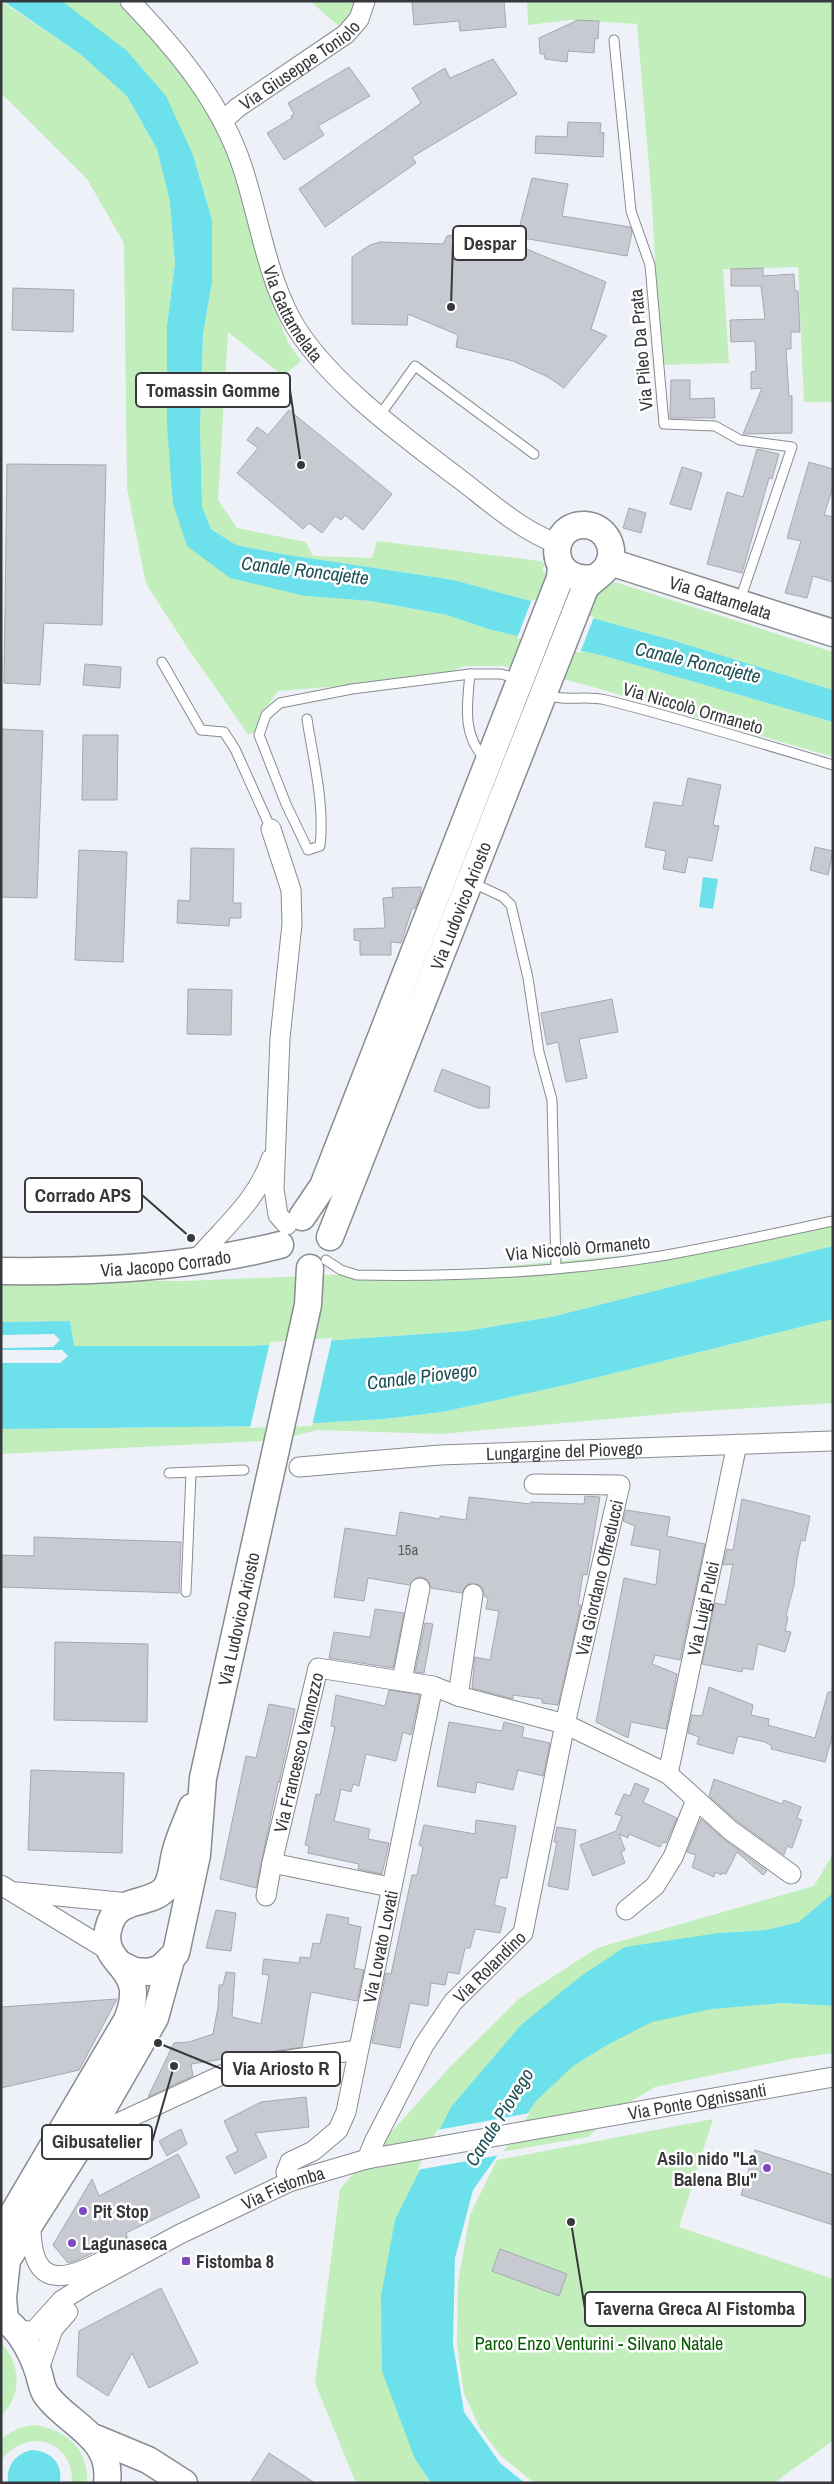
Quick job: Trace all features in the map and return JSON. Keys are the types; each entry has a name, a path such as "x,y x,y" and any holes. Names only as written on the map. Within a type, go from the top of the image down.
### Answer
{"main road":[{"path":"578,526 594,527 602,531 610,545 596,576 581,579 570,575 560,563 570,529 578,526"},
{"name":"Via Ludovico Ariosto","path":"290,1229 323,1186 524,673 560,563"},
{"name":"Via Gattamelata","path":"596,576 739,603 833,633"},
{"name":"Via Ludovico Ariosto","path":"1,2234 134,2005 132,1979 115,1958 107,1938 110,1924 117,1911 133,1902 156,1895 165,1888 175,1851 203,1778 287,1463 308,1305 322,1255 547,684 596,576"},
{"path":"320,1221 322,1255 300,1268 290,1263 283,1255 290,1229 320,1221"},
{"name":"Via Jacopo Corrado","path":"1,1271 135,1267 247,1254 290,1229"},
{"name":"Via Ludovico Ariosto","path":"7,2322 2,2298 8,2260 98,2117 155,2018 171,1960 179,1946 180,1932 197,1855 203,1778"},
{"path":"133,1902 159,1904 169,1910 175,1918 180,1932"},
{"path":"115,1958 134,1971 149,1972 161,1968 171,1960"},
{"path":"7,2322 24,2341 38,2372 45,2394 58,2408 95,2438 148,2460 184,2483"},
{"path":"95,2438 105,2461 107,2483"}],"street":[{"name":"Via Gattamelata","path":"130,1 164,37 182,60 223,121 243,168 274,282 289,316 306,344 328,369 380,415 487,500 531,532 560,563"},
{"name":"Via Giuseppe Toniolo","path":"223,121 237,108 346,34 359,19 365,1"},
{"path":"271,829 291,890 292,924 280,1038 275,1149 276,1207 278,1215 290,1229"},
{"path":"196,1260 246,1207 268,1171 275,1149"},
{"name":"Via Jacopo Corrado","path":"1,1258 22,1261 50,1271"},
{"name":"Lungargine del Piovego","path":"287,1463 440,1455 831,1441"},
{"name":"Via Luigi Pulci","path":"668,1774 737,1444"},
{"name":"Via Giordano Offreducci","path":"534,1484 620,1485 565,1724"},
{"path":"402,1680 420,1588"},
{"path":"458,1696 473,1594"},
{"name":"Via Francesco Vannozzo","path":"266,1896 318,1668 433,1686 458,1696 565,1724 668,1774 730,1830 791,1874"},
{"name":"Via Lovato Lovati","path":"289,2182 286,2172 290,2162 313,2151 338,2130 346,2112 390,1887 433,1686"},
{"name":"Via Rolandino","path":"367,2159 424,2045 453,2002 523,1933 565,1724"},
{"path":"626,1910 655,1886 673,1857 696,1800"},
{"path":"272,1863 390,1887"},
{"path":"6,1888 133,1902"},
{"path":"6,1888 115,1958"},
{"path":"98,2117 109,2124 116,2124 239,2067 358,2050"},
{"name":"Via Ponte Ognissanti","path":"392,2154 833,2076"},
{"name":"Via Fistomba","path":"7,2322 33,2332 62,2300 180,2234 289,2182 367,2159 392,2154"},
{"name":"Via Fistomba","path":"31,2226 31,2245 35,2260 41,2270 52,2275 67,2276 135,2244 180,2234"},
{"name":"Via Fistomba","path":"38,2372 53,2329 71,2309 164,2254 180,2234"}],"lane":[{"name":"Via Pileo Da Prata","path":"614,40 631,211 650,264 664,424 715,426 740,440 792,447 739,603"},
{"path":"380,415 415,366 534,454"},
{"path":"162,662 201,730 224,732 235,748 271,829"},
{"path":"308,719 320,803 322,836 320,846 308,850 286,804 259,735 266,715 280,703 352,689 470,674 524,673"},
{"path":"470,674 467,705 468,733 480,753 489,762"},
{"name":"Via Niccolò Ormaneto","path":"547,684 561,700 597,698 671,717 833,765"},
{"path":"469,881 503,897 511,905 528,978 539,1052 552,1100 556,1268"},
{"name":"Via Niccolò Ormaneto","path":"322,1255 341,1270 357,1275 475,1273 556,1268 660,1256 833,1221"},
{"path":"169,1474 244,1470"},
{"path":"186,1592 191,1473"}],"green space":[{"path":"1,1 80,54 127,96 157,149 170,202 175,264 167,325 173,504 305,596 371,601 447,615 488,629 608,657 833,722 833,757 600,689 549,675 524,672 503,666 465,666 431,679 278,691 263,712 267,730 248,734 191,653 146,584 127,488 124,243 87,179 1,93"},
{"path":"62,1 118,1 157,38 218,122 249,220 267,290 288,342 301,361 283,376 228,332 218,500 237,528 306,542 313,556 372,558 377,541 541,561 545,564 542,571 597,594 615,582 833,652 833,690 672,640 454,580 282,554 236,545 211,529 202,508 200,427 203,334 212,282 212,220 193,155"},
{"path":"310,1 354,1 355,11 343,30"},
{"path":"527,1 833,1 833,402 804,402 798,267 723,269 729,363 660,365 652,203 637,24 570,20 528,25"},
{"path":"833,1218 833,1246 551,1317 466,1331 249,1346 73,1346 70,1321 1,1322 1,1280 185,1281 476,1269 663,1252"},
{"path":"833,1319 833,1403 687,1412 441,1434 317,1430 279,1440 1,1454 1,1429 268,1426 384,1419 442,1412 570,1384"},
{"path":"833,1854 833,1893 799,1922 766,1930 719,1933 451,2107 415,2459 431,2483 356,2483 315,2383 340,2189 449,2068 520,1998 597,1948 814,1886"},
{"path":"783,2003 833,2006 833,2053 791,2059 655,2087 620,2108 588,2137 500,2152 546,2089 588,2055 619,2037 666,2017 716,2008"},
{"name":"Parco Enzo Venturini - Silvano Natale","path":"713,2119 679,2227 833,2279 833,2440 775,2483 534,2483 501,2456 480,2428 464,2394 457,2344 458,2282 470,2215 497,2160"},
{"path":"1,2342 13,2360 17,2379 13,2398 1,2416"},
{"path":"32,2425 54,2430 72,2442 84,2460 87,2471 87,2483 72,2483 71,2468 65,2456 57,2447 46,2442 22,2443 11,2450 1,2461 1,2438 19,2428"}],"water":[{"name":"Canale Roncajette","path":"3,1 62,1 127,51 166,96 193,155 212,220 212,282 203,334 200,427 202,507 211,529 236,545 282,554 454,580 672,640 833,690 833,722 608,657 488,629 447,615 371,601 305,596 230,578 187,546 173,504 167,426 167,325 175,264 170,202 157,149 127,96 80,54"},
{"path":"703,877 718,879 713,909 699,907"},
{"name":"Canale Piovego","path":"833,1246 833,1319 570,1384 442,1412 384,1419 268,1426 1,1429 1,1363 60,1363 68,1356 62,1350 1,1350 1,1348 53,1347 60,1340 54,1334 1,1335 1,1322 70,1321 74,1346 249,1346 466,1331 551,1317"},
{"name":"Canale Piovego","path":"833,1893 833,2006 783,2003 712,2009 652,2022 607,2045 573,2066 536,2101 473,2190 455,2258 453,2344 464,2412 500,2463 525,2483 431,2483 415,2459 382,2371 381,2296 395,2220 451,2107 521,2025 581,1976 625,1947 719,1933 766,1930 799,1922"},
{"path":"31,2450 44,2453 54,2459 59,2469 60,2483 8,2483 10,2466 16,2458"}],"pier":[{"path":"532,599 594,617 580,653 517,638"},
{"path":"332,1338 312,1426 250,1428 270,1342"},
{"path":"530,2113 501,2155 417,2170 437,2130"}],"building":[{"path":"412,1 504,1 506,27 460,31 459,21 414,25"},
{"path":"578,20 599,21 598,39 595,38 594,53 568,51 567,62 545,59 544,54 540,54 539,38"},
{"path":"493,59 517,94 412,157 416,163 325,227 299,189 421,103 412,88 445,68 450,78"},
{"path":"349,67 370,96 318,126 324,135 284,160 267,133 292,118 291,116 294,114 288,103"},
{"path":"568,122 601,123 600,132 604,133 603,157 535,153 536,136 567,137"},
{"path":"532,178 568,184 562,216 630,227 632,232 627,256 517,237"},
{"path":"481,230 606,282 591,329 607,336 564,388 548,377 513,361 456,347 458,335 408,314 407,325 352,324 352,257 370,245 380,242 443,244 447,236"},
{"path":"763,268 763,276 794,274 795,291 798,291 800,332 791,332 791,349 786,349 789,396 792,396 792,433 743,434 762,388 751,389 751,372 756,371 755,341 731,342 730,320 765,319 761,286 731,286 731,269"},
{"path":"13,288 74,290 73,332 12,330"},
{"path":"671,380 690,380 690,399 714,398 715,418 670,418"},
{"path":"289,410 392,494 363,530 345,515 341,520 335,516 322,533 309,523 303,529 237,473 258,448 247,440 257,427 268,435"},
{"path":"757,449 779,454 772,479 769,478 742,573 707,564 727,492 743,497"},
{"path":"809,462 833,469 833,487 824,515 833,517 833,582 813,576 807,598 785,593 801,541 787,538"},
{"path":"7,464 106,465 102,625 44,623 40,685 4,683"},
{"path":"682,467 702,473 691,510 670,504"},
{"path":"629,508 646,513 641,533 623,528"},
{"path":"85,664 121,667 120,688 83,685"},
{"path":"1,729 43,731 37,898 1,897"},
{"path":"83,735 118,735 117,800 82,800"},
{"path":"688,778 721,785 713,825 719,826 712,861 688,857 685,873 663,869 666,851 645,847 654,802 682,806"},
{"path":"815,847 833,851 828,875 810,870"},
{"path":"191,848 234,849 233,903 241,903 241,918 230,918 229,926 177,923 178,900 190,901"},
{"path":"79,850 127,852 123,962 75,960"},
{"path":"421,887 421,893 415,908 412,909 401,943 391,942 391,955 360,955 360,941 354,940 354,929 385,928 383,898 393,897 392,888"},
{"path":"188,989 232,990 231,1035 187,1034"},
{"path":"612,999 618,1032 579,1039 587,1078 566,1082 558,1042 547,1045 541,1013"},
{"path":"442,1069 490,1087 489,1108 478,1108 434,1091"},
{"path":"585,1496 600,1497 587,1575 583,1574 578,1605 581,1605 558,1705 542,1703 542,1699 513,1695 513,1699 472,1688 475,1657 490,1660 499,1611 486,1609 488,1598 484,1596 480,1585 468,1584 462,1593 431,1588 428,1580 422,1577 416,1578 409,1585 368,1578 364,1601 334,1597 345,1528 396,1536 400,1512 440,1519 440,1516 466,1520 469,1497 531,1504 531,1502 584,1504"},
{"path":"742,1499 810,1516 805,1541 801,1540 794,1585 786,1616 788,1617 785,1631 791,1632 785,1652 758,1644 753,1670 743,1668 742,1672 702,1664 715,1603 725,1605 733,1564 723,1565 727,1549 733,1550"},
{"path":"626,1510 670,1517 667,1536 705,1544 680,1660 655,1655 652,1664 677,1674 666,1729 631,1722 628,1738 596,1722 624,1578 656,1585 660,1550 631,1545 635,1526 623,1521"},
{"path":"34,1537 181,1542 179,1593 1,1587 1,1555 34,1556"},
{"path":"375,1609 404,1613 393,1668 329,1658 334,1632 370,1637"},
{"path":"425,1623 433,1624 424,1673 415,1672"},
{"path":"55,1642 148,1644 147,1722 54,1720"},
{"path":"709,1687 753,1705 751,1715 769,1719 768,1725 815,1738 828,1692 833,1692 833,1734 825,1762 771,1749 772,1746 765,1742 738,1736 733,1754 697,1744 699,1737 688,1733 692,1715 702,1716"},
{"path":"389,1690 420,1695 411,1735 403,1732 396,1761 366,1754 359,1786 353,1784 351,1792 341,1789 334,1821 370,1829 368,1839 389,1843 382,1874 358,1869 359,1864 308,1853 309,1846 305,1845 316,1794 320,1795 335,1727 331,1726 336,1695 385,1706"},
{"path":"269,1704 295,1709 256,1888 220,1879 246,1756 256,1758"},
{"path":"449,1722 502,1731 504,1722 524,1727 522,1737 550,1743 543,1776 518,1770 513,1790 477,1782 475,1793 437,1786"},
{"path":"31,1770 124,1773 122,1853 28,1850"},
{"path":"714,1779 782,1804 784,1800 801,1807 797,1818 802,1820 792,1848 787,1846 784,1855 737,1821 709,1796"},
{"path":"635,1783 649,1789 643,1802 677,1818 666,1843 663,1842 660,1847 629,1834 628,1838 619,1834 625,1850 621,1852 625,1863 593,1876 580,1845 616,1831 622,1816 615,1814 624,1794 630,1796"},
{"path":"701,1819 723,1839 767,1871 763,1875 737,1852 726,1874 722,1873 721,1875 715,1872 714,1877 692,1867 696,1855 687,1852"},
{"path":"476,1820 516,1826 507,1878 500,1878 494,1905 506,1908 500,1933 475,1929 470,1948 465,1948 459,1974 448,1972 445,1985 431,1983 428,2006 410,2003 400,2048 372,2043 386,1973 391,1974 412,1875 417,1875 423,1847 419,1845 424,1825 475,1834"},
{"path":"557,1827 576,1830 568,1890 548,1886 557,1842 554,1842"},
{"path":"216,1910 236,1913 231,1951 206,1948"},
{"path":"327,1914 349,1918 348,1924 361,1927 354,1968 364,1970 357,2001 311,1992 302,2047 191,2064 193,2076 148,2097 174,2043 189,2042 213,2034 218,2007 219,1985 223,1985 226,1972 235,1973 232,2017 261,2024 269,1975 262,1974 264,1959 299,1963 300,1957 310,1958 313,1943 320,1944"},
{"path":"117,1999 79,2070 1,2088 1,2007"},
{"path":"306,2097 309,2127 255,2133 267,2157 235,2174 226,2157 238,2151 224,2121 261,2102"},
{"path":"181,2129 187,2144 167,2156 159,2141"},
{"path":"755,2150 833,2175 833,2225 741,2195"},
{"path":"178,2154 200,2197 126,2233 127,2237 68,2263 53,2245 92,2179 99,2196"},
{"path":"500,2249 567,2274 559,2296 492,2271"},
{"path":"161,2288 198,2363 149,2388 132,2353 108,2396 77,2376 79,2331"},
{"path":"269,2453 315,2483 250,2483"}],"place":[{"name":"Despar","path":"451,307"},
{"name":"Tomassin Gomme","path":"301,465"},
{"name":"Corrado APS","path":"191,1238"},
{"name":"Via Ariosto R","path":"158,2043"},
{"name":"Gibusatelier","path":"174,2066"},
{"name":"Asilo nido \"La Balena Blu\"","path":"767,2168"},
{"name":"Pit Stop","path":"83,2211"},
{"name":"Taverna Greca Al Fistomba","path":"571,2222"},
{"name":"Lagunaseca","path":"72,2243"},
{"name":"Fistomba 8","path":"186,2261"}]}
